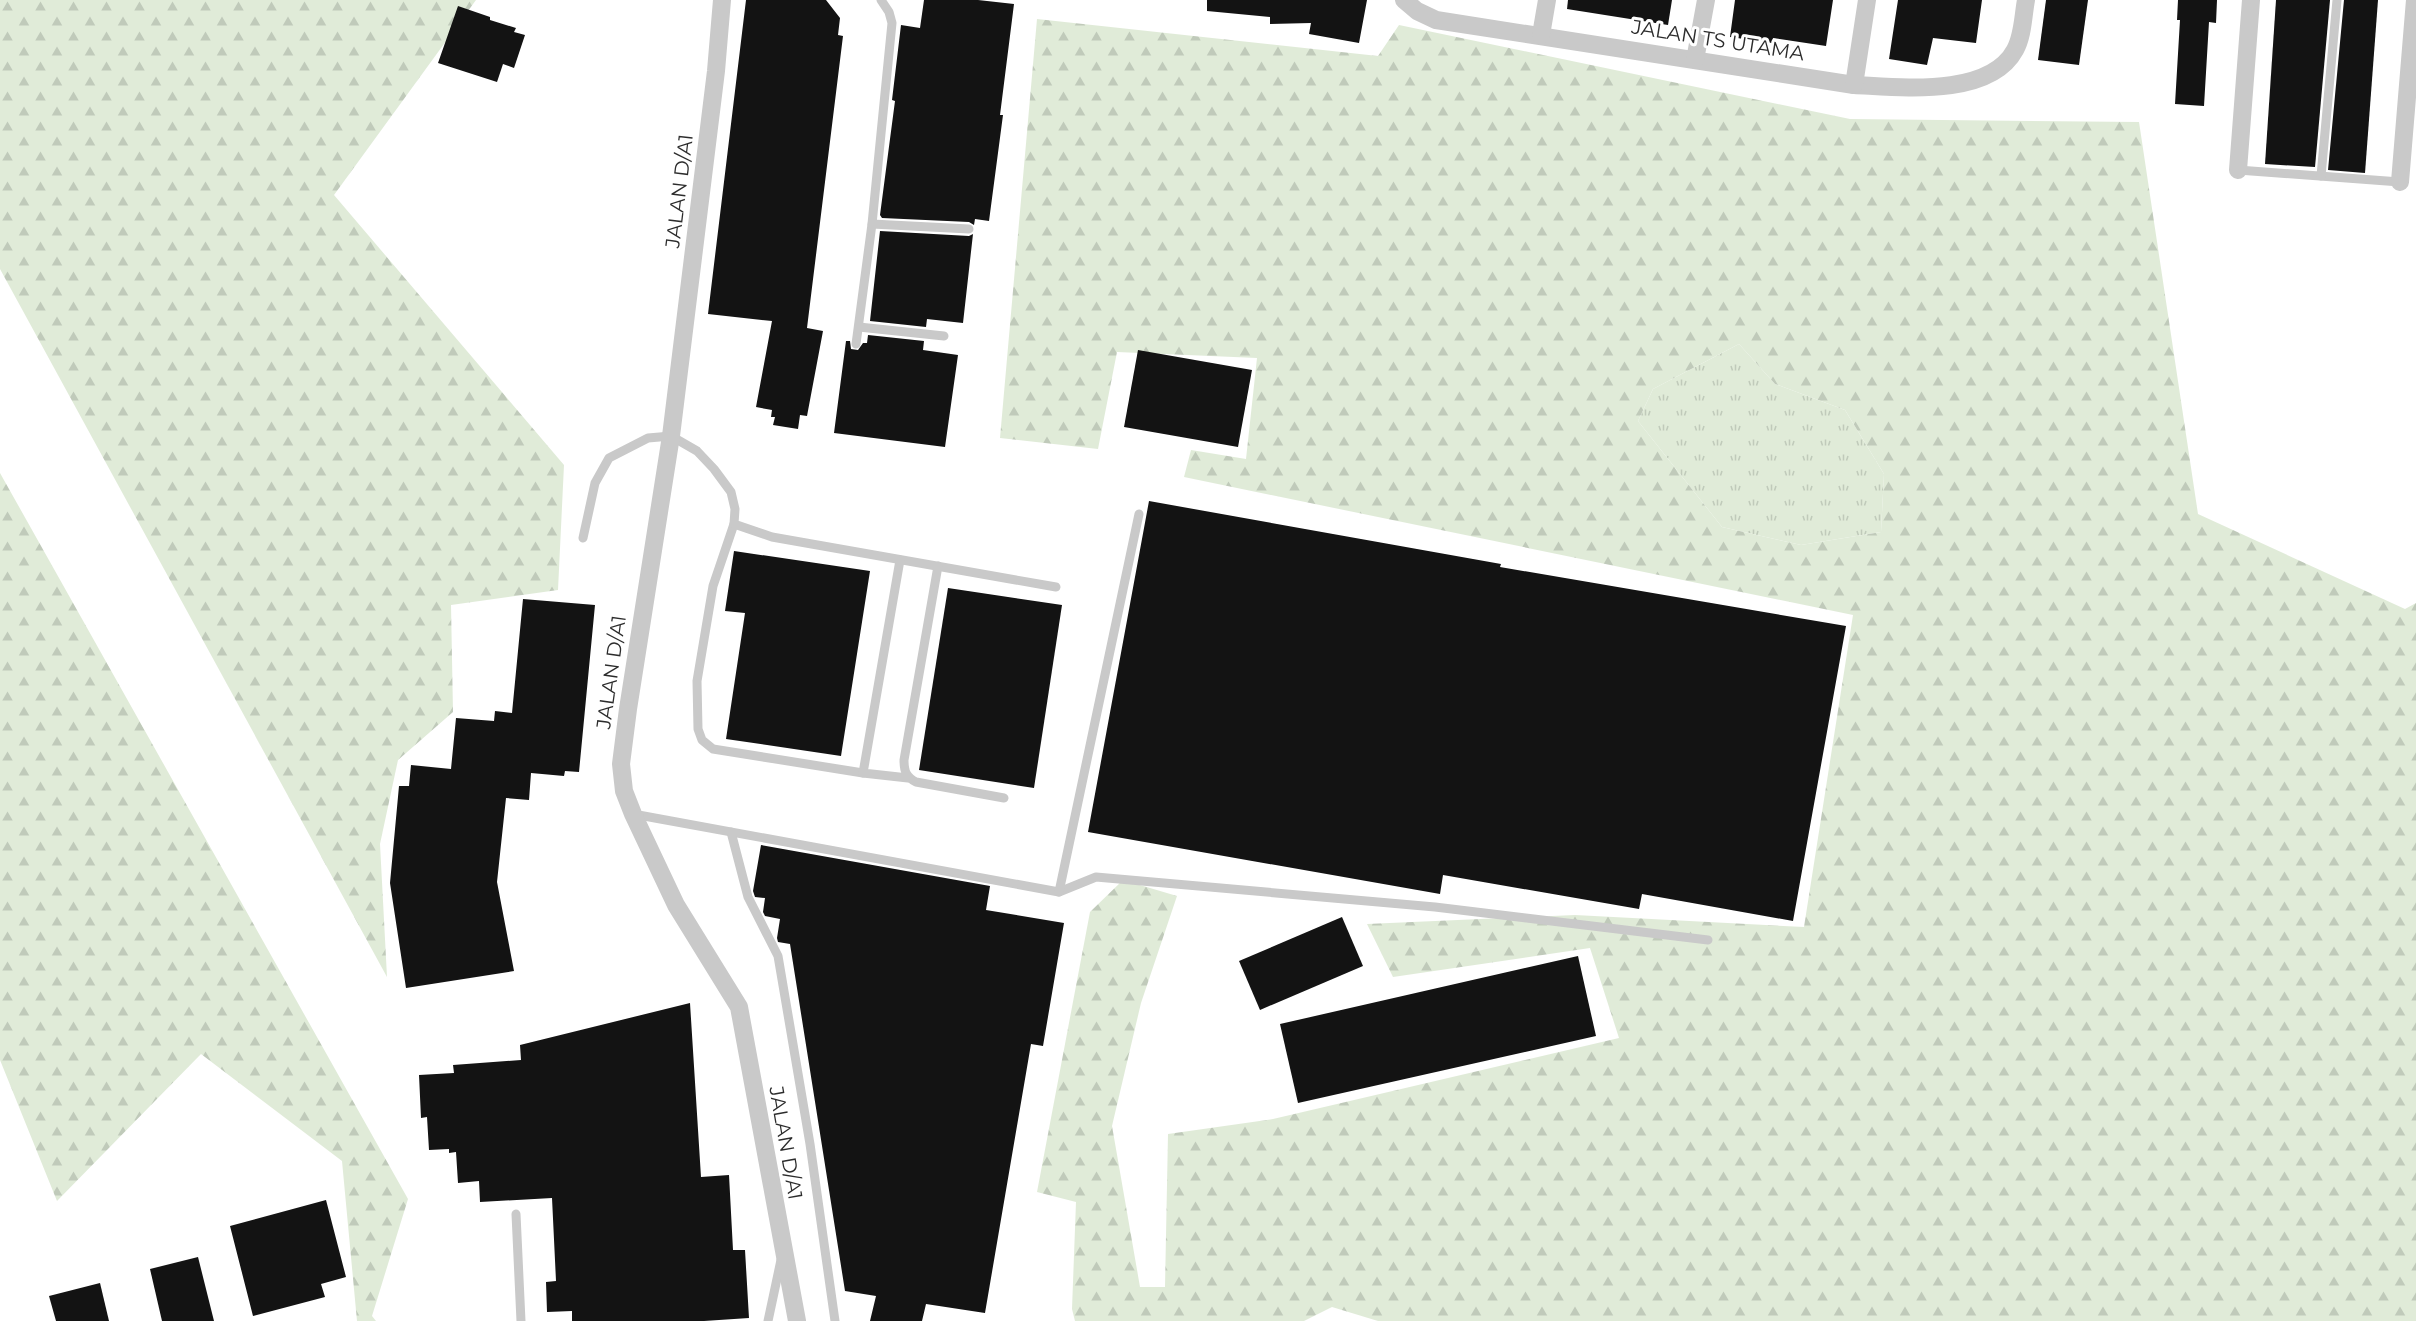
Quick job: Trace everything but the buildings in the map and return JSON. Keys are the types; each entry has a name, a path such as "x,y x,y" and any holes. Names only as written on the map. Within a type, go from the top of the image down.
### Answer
{"street":[{"name":"JALAN D/A1","path":"722,0 717,70 671,436 621,764 624,791 676,905 739,1007 782,1252 797,1321"},
{"path":"1541,34 1547,0"},
{"path":"1695,60 1706,0"},
{"path":"1854,85 1867,0"},
{"name":"JALAN TS UTAMA","path":"1410,6 1437,20 1541,34 1854,85 1896,87 1959,84 1981,79 1997,70 2009,60 2016,48 2026,0"},
{"path":"2238,170 2251,0"},
{"path":"2400,182 2415,0"}],"lane":[{"path":"856,344 873,224 892,23 889,12 881,0"},
{"path":"2321,176 2337,0"},
{"path":"2238,170 2400,182"},
{"path":"873,224 969,229"},
{"path":"859,327 944,336"},
{"path":"583,538 595,483 609,458 648,438 671,436 697,451 731,492 735,509 734,524 713,586 697,681 698,729 702,740 713,749 908,778 916,782 1004,798"},
{"path":"1059,892 1139,514"},
{"path":"734,524 772,537 1056,587"},
{"path":"863,773 900,560"},
{"path":"908,778 904,771 904,760 938,566"},
{"path":"633,814 1059,892 1096,877 1435,907 1708,940"},
{"path":"731,832 748,897 778,956 810,1144 835,1321"},
{"path":"516,1214 521,1321"},
{"path":"768,1321 782,1252"}],"green space":[{"path":"0,0 476,0 334,195 564,465 558,590 451,605 453,712 398,760 380,844 387,977 0,269"},
{"path":"1037,19 1378,56 1399,25 1850,119 2139,122 2198,514 2405,609 2416,603 2416,1321 1378,1321 1332,1307 1304,1321 1075,1321 1072,1309 1076,1202 1037,1192 1090,912 1123,880 1177,896 1141,1003 1112,1126 1140,1287 1165,1287 1168,1134 1273,1119 1619,1038 1590,948 1393,977 1367,924 1575,915 1804,927 1853,615 1184,477 1191,450 1246,459 1257,358 1117,352 1098,449 1000,438","holes":["1739,344 1775,384 1845,410 1884,474 1881,532 1801,545 1722,527 1638,421 1653,389"]},
{"path":"1739,344 1775,384 1845,410 1884,474 1881,532 1801,545 1722,527 1638,421 1653,389"},
{"path":"0,473 408,1199 372,1316 376,1321 357,1321 342,1161 201,1054 57,1201 0,1060"}]}
